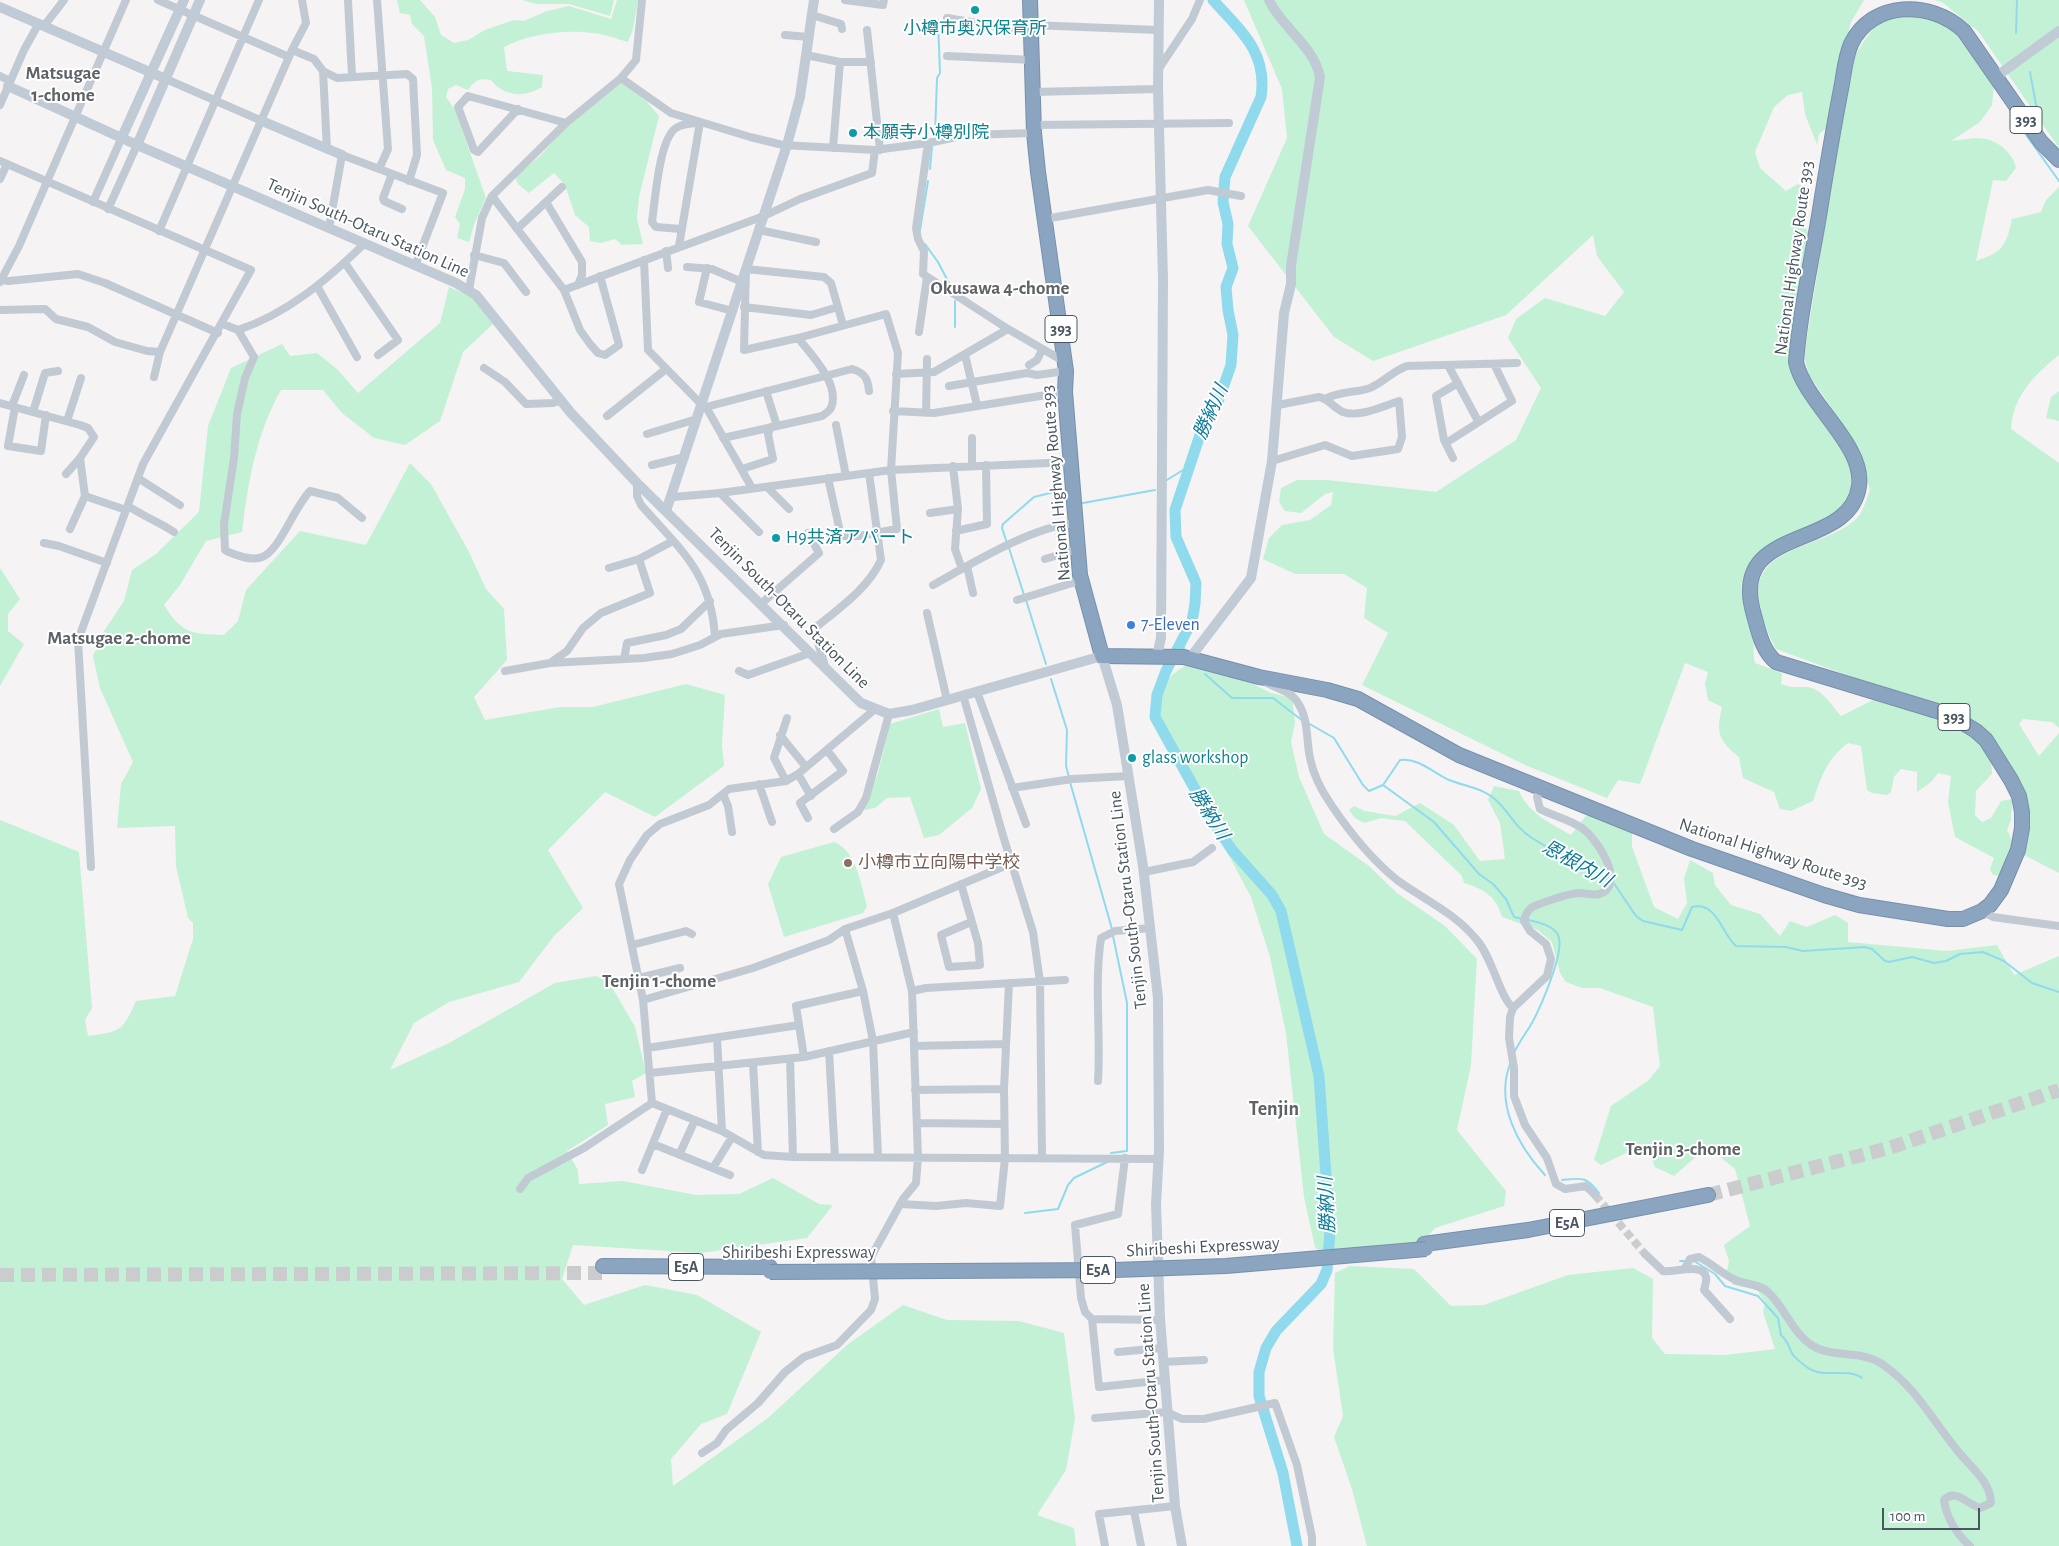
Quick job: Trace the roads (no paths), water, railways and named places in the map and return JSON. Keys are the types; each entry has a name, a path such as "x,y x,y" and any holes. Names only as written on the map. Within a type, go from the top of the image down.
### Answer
{"highway":[{"name":"National Highway Route 393","path":"1030,0 1034,129 1065,366 1065,392 1078,549 1082,580 1102,656 1187,657 1259,677 1327,690 1358,699 1459,755 1692,849 1824,895 1859,904 1948,919 1963,919 1982,911 1996,898 2018,850 2022,828 2019,796 1994,750 1976,731 1950,715 1776,662 1768,656 1764,647 1748,590 1753,572 1769,552 1838,519 1854,500 1859,488 1857,463 1804,384 1796,362 1833,128 1851,45 1864,26 1883,13 1903,8 1926,10 1957,24 1997,76 2041,142 2059,160"},
{"name":"Shiribeshi Expressway","path":"603,1269 1124,1270 1305,1260 1529,1234 1709,1197"}],"main road":[{"path":"137,145 200,0"},
{"path":"666,511 673,497 697,420 704,406 787,145 800,97 814,0"},
{"path":"1159,0 1158,89 1162,198 1161,628 1159,656"},
{"path":"1187,657 1250,578 1272,461 1284,313 1291,284 1291,266 1320,77 1314,58 1275,11 1269,0"},
{"path":"122,137 182,5"},
{"path":"0,6 166,79"},
{"path":"1997,76 2059,31"},
{"name":"Tenjin South-Otaru Station Line","path":"9,83 137,145 188,165 469,290 487,307 560,400 637,482 762,603 826,670 861,703 874,710 889,714 912,710 1102,656 1117,705 1144,872 1158,998 1158,1159 1156,1204 1160,1320 1175,1506 1182,1546"},
{"path":"262,121 342,155"}],"street":[{"path":"0,105 9,83 41,25 64,0"},
{"path":"126,0 1,281 78,274 104,283 218,333"},
{"path":"158,0 182,5 194,16 243,37 290,54 314,59 323,71 337,78 406,74 414,79 417,155 409,181"},
{"path":"159,231 259,0"},
{"path":"154,377 160,352 290,54 306,23 302,0"},
{"path":"348,0 352,76"},
{"path":"377,0 388,150 379,169"},
{"path":"469,290 482,218 492,196 566,122 621,78 636,60 642,0"},
{"path":"845,0 883,5 884,0"},
{"path":"1158,70 1192,19 1200,0"},
{"path":"812,15 841,24 842,29"},
{"path":"947,18 1031,29 1158,30"},
{"path":"564,290 764,216 809,196 872,173 878,150 867,30"},
{"path":"785,35 809,37"},
{"path":"806,55 840,62 871,62"},
{"path":"947,56 1032,60"},
{"path":"833,148 840,62"},
{"path":"323,71 327,149"},
{"path":"0,76 9,83"},
{"path":"621,78 671,113 750,137 787,145 878,150 928,143 966,135 1034,129 1160,123 1229,123"},
{"path":"166,79 262,121"},
{"path":"1033,92 1158,89"},
{"path":"518,109 478,152 474,150 458,107 468,96 518,109 566,122"},
{"path":"679,246 700,122"},
{"path":"682,229 656,227 652,222 662,158 669,135 676,128 700,122"},
{"path":"93,202 122,137"},
{"path":"928,143 916,228 918,239 924,251 923,274 1065,366"},
{"path":"108,209 137,145"},
{"path":"329,228 342,155 443,193 415,266"},
{"path":"0,179 3,162 251,270 218,333 142,464 78,640 91,867"},
{"path":"392,174 383,198 384,201 402,209"},
{"path":"517,229 562,187"},
{"path":"1045,219 1208,190 1241,196"},
{"path":"492,196 564,290 580,330 598,352 604,355 619,345 600,276"},
{"path":"546,202 582,262 582,275 578,285"},
{"path":"759,230 816,242"},
{"path":"238,330 270,317 317,286 345,263 364,244"},
{"path":"666,251 668,268"},
{"path":"474,255 504,263 526,292"},
{"path":"644,260 648,350 704,406 752,488"},
{"path":"345,263 398,340 378,355"},
{"path":"687,267 707,268 742,282"},
{"path":"707,268 699,302 733,311"},
{"path":"828,478 841,536 858,536 877,531 898,529 891,470 893,411 898,353 886,314 798,338 744,350 746,269 824,277 831,283 843,325"},
{"path":"919,332 927,277"},
{"path":"317,286 357,357"},
{"path":"744,307 811,315 838,307"},
{"path":"0,310 45,309 56,319 88,327 115,342 147,351 160,352"},
{"path":"223,324 238,330 254,357 246,378 237,414 234,458 224,524 226,550 230,554 253,559 265,556 278,541 299,502 310,491 338,498 362,518"},
{"path":"896,374 934,372 1008,329"},
{"path":"723,438 822,416 831,408 832,396 827,375 798,338"},
{"path":"1029,365 1037,360 1042,350"},
{"path":"965,355 977,405"},
{"path":"926,413 927,359"},
{"path":"1325,399 1338,392 1371,389 1396,370 1407,366 1449,367 1517,363"},
{"path":"1446,444 1478,421 1512,401 1494,364"},
{"path":"949,386 1027,373 1037,375 1065,366"},
{"path":"1449,367 1478,421"},
{"path":"484,368 505,382 526,404 552,403 560,400"},
{"path":"607,416 666,369"},
{"path":"704,406 852,369 860,371 868,379 869,391"},
{"path":"33,412 45,373 58,371"},
{"path":"24,375 14,407 8,446 41,451 46,416"},
{"path":"67,421 81,378"},
{"path":"1453,458 1446,444 1438,415 1436,396 1458,382"},
{"path":"766,391 774,427"},
{"path":"893,411 926,413 1065,392"},
{"path":"1272,461 1325,445 1352,456 1398,449 1402,437 1399,401 1351,414 1341,411 1325,399 1319,397 1278,405"},
{"path":"0,403 88,428 94,437 80,458 66,474"},
{"path":"647,434 697,420"},
{"path":"836,425 846,476"},
{"path":"742,470 773,459 768,434 774,427"},
{"path":"972,438 972,465"},
{"path":"652,465 686,456"},
{"path":"70,529 84,496 80,458"},
{"path":"673,497 720,493 891,470 986,464 1071,462"},
{"path":"956,531 987,524 986,464"},
{"path":"953,466 958,509 955,549 964,567 973,593"},
{"path":"826,670 814,629 850,599 876,570 881,560 869,473"},
{"path":"138,478 180,505"},
{"path":"637,482 637,496 641,505 694,564 710,601 714,616 715,637"},
{"path":"767,487 789,509"},
{"path":"720,493 759,532"},
{"path":"84,496 127,508 145,518 157,521 174,532"},
{"path":"930,514 958,509"},
{"path":"933,585 964,567 1060,524 1076,522"},
{"path":"762,603 819,553 808,533"},
{"path":"609,568 639,559 673,541"},
{"path":"44,543 58,546 107,564"},
{"path":"1045,559 1078,549"},
{"path":"550,663 567,651 583,628 601,613 650,593 639,559"},
{"path":"1017,600 1082,580"},
{"path":"624,659 627,643 666,635 681,629 710,601"},
{"path":"927,614 947,700"},
{"path":"505,671 550,663 672,654 722,634 784,625"},
{"path":"739,671 748,674 810,653"},
{"path":"1259,677 1270,687 1284,690 1298,702 1305,722 1313,769 1331,804 1360,845 1377,863 1451,916 1476,938 1494,967 1507,1003 1513,1008"},
{"path":"977,692 1026,824"},
{"path":"964,696 1033,932 1040,982 1042,1158"},
{"path":"652,1103 643,1000 619,884 624,871 647,835 660,824 709,805 729,789 786,781 798,774 874,710"},
{"path":"834,829 858,812 866,798 889,714"},
{"path":"786,781 774,758 787,718"},
{"path":"780,735 806,767"},
{"path":"808,818 800,803 843,771 826,750"},
{"path":"798,774 811,796"},
{"path":"1012,788 1072,779 1128,776"},
{"path":"759,784 772,822"},
{"path":"1541,788 1537,797 1540,809 1584,829 1608,863 1612,872 1611,882 1606,891 1596,896 1576,893 1538,905 1526,914 1524,921 1527,927 1546,944 1551,960 1546,976 1513,1008 1509,1038 1514,1068 1514,1096 1525,1125 1547,1158 1556,1184 1565,1189 1586,1186 1595,1195"},
{"path":"723,794 728,806 732,832"},
{"path":"1144,872 1193,862 1212,848"},
{"path":"643,1000 753,968 829,940 845,930 893,913 1012,863"},
{"path":"961,884 970,922 978,944 980,965 949,967 941,935 970,922"},
{"path":"1982,911 1993,917 2059,926"},
{"path":"702,1453 717,1443 726,1430 758,1403 785,1372 804,1357 837,1345 871,1310 875,1299 871,1258 900,1204 916,1183 918,1157 912,991 893,913"},
{"path":"1098,1081 1100,1038 1097,969 1102,938 1115,931 1151,928"},
{"path":"845,930 863,991 873,1041 878,1157"},
{"path":"632,944 686,931 692,934"},
{"path":"639,978 680,968"},
{"path":"912,991 926,988 1065,980"},
{"path":"900,1204 936,1206 966,1203 1000,1206 1005,1158 1004,1089 1009,983"},
{"path":"804,1057 796,1006 863,991"},
{"path":"647,1048 799,1024"},
{"path":"650,1073 804,1057 914,1032"},
{"path":"717,1038 722,1131"},
{"path":"914,1046 1006,1044"},
{"path":"829,1051 834,1157"},
{"path":"790,1059 793,1157"},
{"path":"753,1063 758,1152"},
{"path":"915,1090 1004,1089"},
{"path":"652,1103 722,1131 764,1155 793,1157 1158,1159"},
{"path":"520,1189 528,1178 584,1148 652,1103"},
{"path":"642,1170 667,1109"},
{"path":"680,1153 695,1120"},
{"path":"917,1124 1004,1124"},
{"path":"713,1168 732,1137"},
{"path":"653,1144 680,1153 698,1164 730,1175"},
{"path":"1125,1158 1118,1214 1075,1225 1081,1298 1085,1312 1092,1319 1099,1388 1164,1380"},
{"path":"1645,1254 1663,1271 1670,1272 1685,1268 1704,1273 1706,1276 1704,1290 1730,1319"},
{"path":"1685,1268 1690,1259 1698,1257 1726,1276 1767,1291 1798,1332 1814,1347 1864,1356 1882,1364 1910,1387 1929,1410 1956,1449 1985,1483 1991,1495 1991,1503 1980,1508 1954,1494 1949,1495 1944,1500 1945,1509 1957,1533 1970,1546"},
{"path":"1092,1319 1160,1320"},
{"path":"1118,1352 1162,1348"},
{"path":"1163,1362 1204,1360"},
{"path":"1095,1418 1167,1412 1182,1420 1204,1419 1271,1402 1278,1406 1297,1466 1312,1537 1312,1546"},
{"path":"1105,1546 1098,1514 1175,1506"},
{"path":"1134,1510 1141,1546"}],"waterway":[{"name":"勝納川","path":"1213,0 1242,32 1256,54 1262,81 1261,97 1225,177 1223,202 1228,224 1227,244 1233,268 1226,287 1233,335 1231,365 1218,402 1207,414 1175,510 1176,537 1196,583 1195,604 1192,621 1166,671 1157,695 1155,717 1212,820 1232,850 1272,895 1281,911 1319,1076 1330,1232 1327,1270 1321,1284 1276,1331 1266,1348 1259,1372 1259,1396 1283,1473 1297,1546"},
{"path":"2016,33 2017,0"},
{"path":"935,135 937,78 940,73 938,20"},
{"path":"2030,72 2037,110 2031,115"},
{"path":"2021,123 2019,125 2059,181"},
{"path":"930,169 932,146"},
{"path":"920,230 928,181"},
{"path":"925,244 938,262 952,289"},
{"path":"955,301 955,327"},
{"path":"1167,480 1191,465"},
{"path":"1083,503 1155,490"},
{"path":"1007,543 1002,528 1003,524 1034,497 1054,492 1065,497"},
{"path":"1009,548 1024,595"},
{"path":"1026,600 1046,664"},
{"name":"恩根内川","path":"1178,647 1184,648"},
{"name":"恩根内川","path":"1205,674 1232,698 1273,698 1303,721"},
{"path":"1051,679 1067,730 1066,766 1069,777"},
{"name":"恩根内川","path":"1308,723 1334,738 1363,785 1369,791 1383,785 1400,760 1419,763 1449,780 1475,788 1493,797 1526,834 1559,854 1574,866 1585,867 1609,880"},
{"path":"1070,782 1112,929"},
{"path":"1383,785 1434,822 1479,874 1493,884 1506,899 1514,917 1523,919"},
{"name":"恩根内川","path":"1613,882 1636,916 1643,921 1682,930 1692,907 1700,906 1713,913 1736,946 1786,947 1803,951 1865,947 1872,949 1885,961 1889,962 1912,957 1934,963 1946,961 1960,954 1983,952 2004,961 2032,983 2059,992"},
{"path":"1514,1053 1541,1005 1551,979 1560,942 1558,935 1552,929 1544,924 1528,920"},
{"path":"1111,1153 1127,1151 1127,1003 1113,936"},
{"path":"1510,1064 1506,1079 1507,1109 1518,1138 1535,1164 1545,1175"},
{"path":"1025,1213 1058,1209 1068,1185 1074,1178 1107,1162"},
{"path":"1562,1180 1583,1179 1591,1184 1599,1193"},
{"path":"1680,1261 1686,1261"},
{"path":"1694,1261 1715,1274 1725,1286 1758,1296 1778,1318 1781,1335 1787,1342 1793,1355 1808,1368 1821,1373 1849,1373 1862,1378"}],"tunnel":[{"path":"1708,1195 1889,1148 2059,1090"},
{"path":"1595,1195 1645,1254"},
{"path":"0,1275 603,1273"}],"place":[{"name":"小樽市奥沢保育所","path":"975,10"},
{"name":"本願寺小樽別院","path":"853,133"},
{"name":"H9共済アパート","path":"776,538"},
{"name":"7-Eleven","path":"1131,625"},
{"name":"glass workshop","path":"1132,758"},
{"name":"小樽市立向陽中学校","path":"848,863"}],"district":[{"name":"Matsugae 1-chome","path":"63,84"},
{"name":"Okusawa 4-chome","path":"1000,288"},
{"name":"Matsugae 2-chome","path":"119,638"},
{"name":"Tenjin 1-chome","path":"659,981"},
{"name":"Tenjin","path":"1274,1109"},
{"name":"Tenjin 3-chome","path":"1683,1149"}]}
